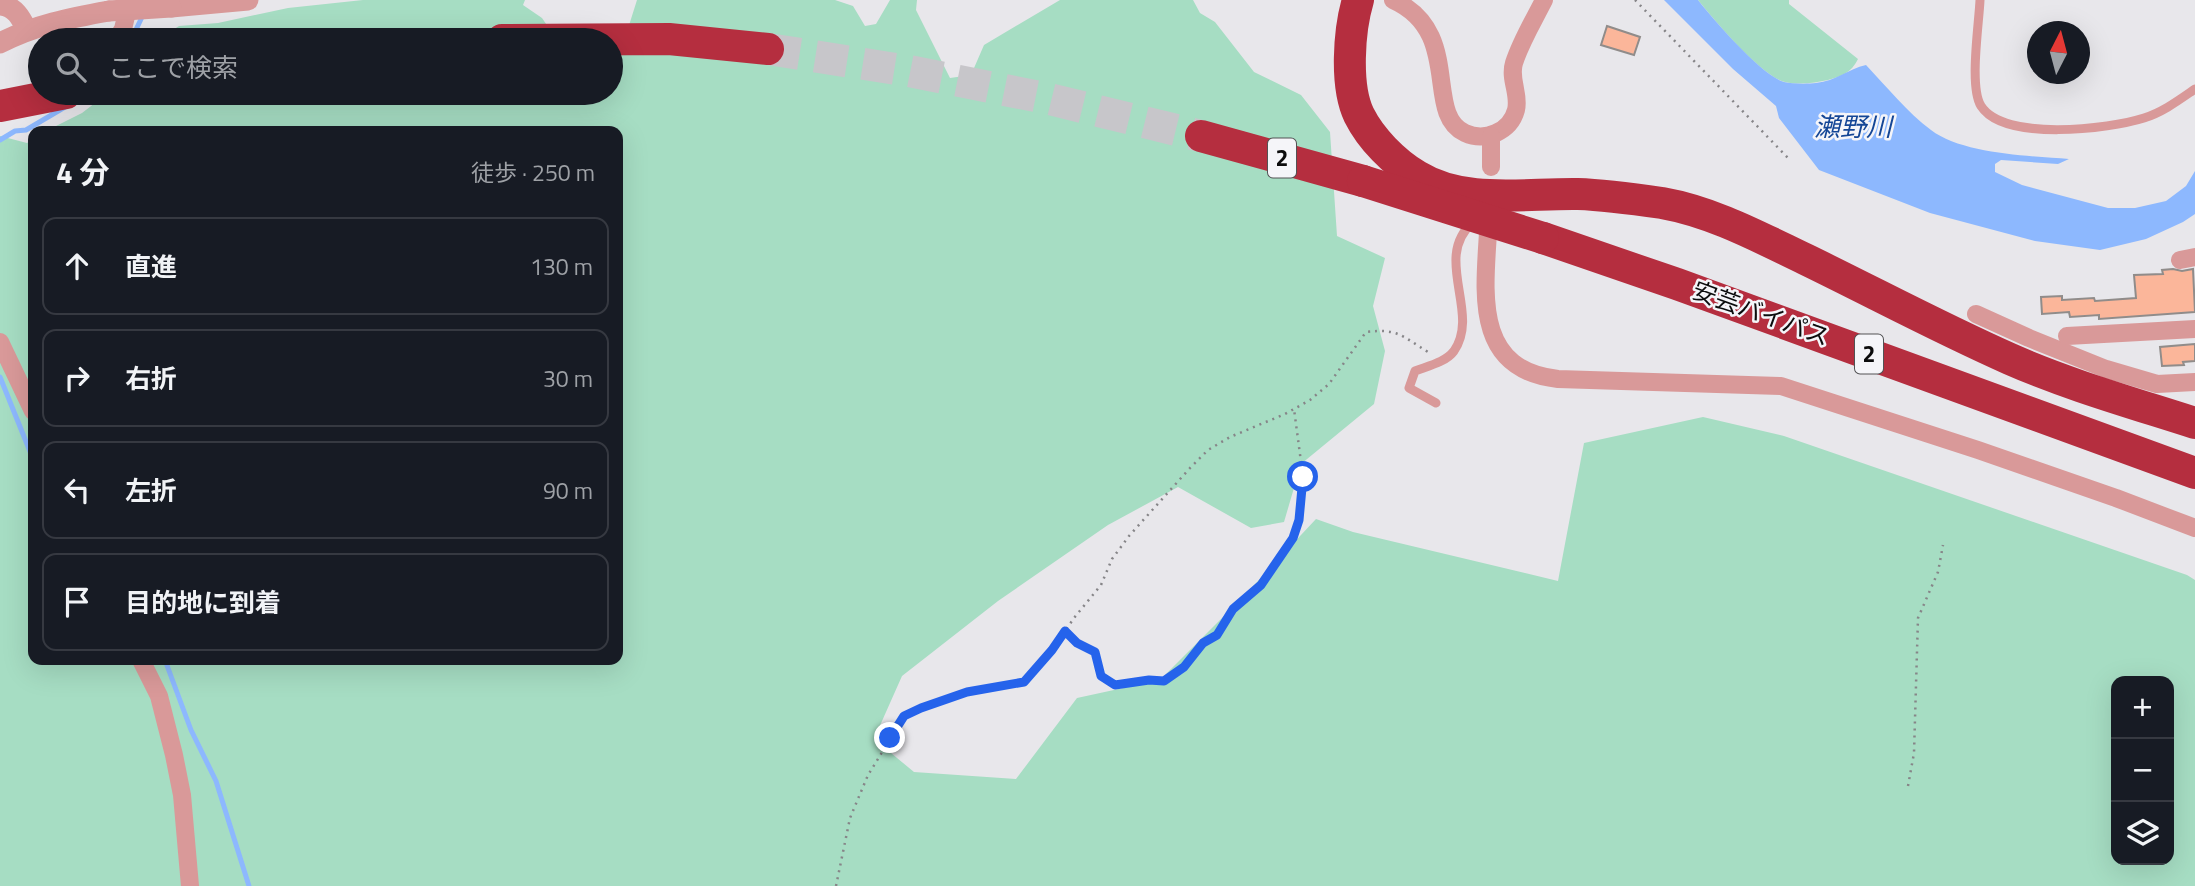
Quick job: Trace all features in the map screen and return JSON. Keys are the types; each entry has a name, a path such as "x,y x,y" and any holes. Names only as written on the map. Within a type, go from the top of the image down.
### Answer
{"highway":[{"path":"1358,0 1350,55 1351,78 1358,113 1375,139 1417,176 1446,190 1478,195 1579,194 1665,204 1702,213 1776,245 2011,359 2195,423"},
{"path":"1364,0 1371,25 1369,88 1380,118 1400,147 1428,168 1452,177 1479,182 1626,185 1705,203 1795,240 2015,348 2091,377 2195,407"},
{"path":"623,39 669,39 768,49"},
{"path":"0,106 28,100"},
{"name":"安芸バイパス","path":"1201,136 1363,181 1543,237 2195,473"}],"street":[{"path":"123,28 130,0"},
{"path":"34,28 67,18 109,11 248,0"},
{"path":"1393,0 1422,19 1431,33 1437,51 1445,105 1455,126 1465,133 1479,137 1498,134 1508,125 1516,109 1511,81 1514,63 1544,0"},
{"path":"0,5 18,13 27,30 0,43"},
{"path":"0,118 25,112 32,105"},
{"path":"1491,136 1491,167"},
{"path":"1489,205 1486,312 1489,329 1499,348 1523,370 1541,377 1558,379 1781,386 1978,450 2195,528"},
{"path":"1976,314 2106,369 2157,384 2195,382"},
{"path":"2067,335 2195,329"},
{"path":"0,342 28,401"},
{"path":"144,665 159,696 183,795 190,886"}],"lane":[{"path":"1980,0 1975,94 1985,111 2001,120 2019,127 2043,130 2118,125 2146,117 2172,105 2195,89"},
{"path":"1436,403 1409,388 1416,371 1445,359 1454,351 1461,332 1455,253 1458,240 1489,205"}],"path":[{"path":"1635,0 1788,159"},
{"path":"836,886 850,818 868,775 904,716 967,692 1024,682 1101,585 1112,559 1129,536 1209,450 1310,400 1329,384 1366,332 1393,331 1428,352 1433,365"},
{"path":"1065,631 1077,643 1095,652 1101,676 1115,685 1149,680 1164,681 1184,667 1203,643 1217,635 1233,609 1261,585 1296,530 1303,477 1294,409"},
{"path":"1908,786 1914,753 1919,618 1938,572 1943,545"}],"green space":[{"path":"363,0 525,0 523,5 542,18 549,28 176,28 218,23 288,8"},
{"path":"637,0 835,0 853,6 865,26 876,24 890,0 917,0 916,10 950,78 971,75 984,45 1060,0 1193,0 1200,13 1215,22 1254,72 1301,95 1330,132 1337,236 1385,258 1373,306 1385,351 1374,404 1301,464 1284,522 1251,528 1178,487 1108,525 998,601 902,676 874,739 914,772 1016,779 1077,698 1160,680 1316,519 1353,532 1558,581 1584,443 1703,417 1784,436 2195,580 2195,886 0,886 0,136 28,142 28,665 623,665 623,126 56,126 92,105 623,105 623,41"},
{"path":"1698,0 1789,0 1789,4 1858,59 1849,71 1833,79 1807,83 1785,82 1775,78 1751,59"}],"water":[{"name":"瀬野川","path":"1664,0 1698,0 1751,58 1784,82 1823,82 1866,65 1914,116 1944,138 1978,149 2069,159 2058,164 2001,160 1995,164 1995,172 2022,185 2108,208 2135,208 2166,201 2186,186 2195,171 2195,214 2146,239 2100,250 2035,241 1930,213 1819,170 1779,118 1776,106 1733,69"}],"building":[{"path":"1607,26 1640,37 1634,55 1601,45"},
{"path":"2193,269 2195,312 2099,319 2099,315 2070,317 2069,312 2042,314 2041,297 2062,296 2062,300 2094,298 2095,301 2136,298 2134,275 2163,274 2162,270"},
{"path":"2195,344 2195,361 2183,362 2184,365 2162,366 2160,347"}],"waterway":[{"path":"137,28 143,15"},
{"path":"33,126 65,107"},
{"path":"0,140 15,131 28,129"},
{"path":"0,377 28,447"},
{"path":"167,665 191,730 216,781 249,886"}],"tunnel":[{"path":"768,49 909,71 1045,98 1201,136"}],"route":[{"path":"890,738 904,716 921,708 967,692 1024,682 1065,631 1077,643 1095,652 1101,676 1115,685 1149,680 1164,681 1174,676 1192,659 1203,643 1217,635 1233,609 1261,585 1289,544 1299,520 1303,477"}]}
